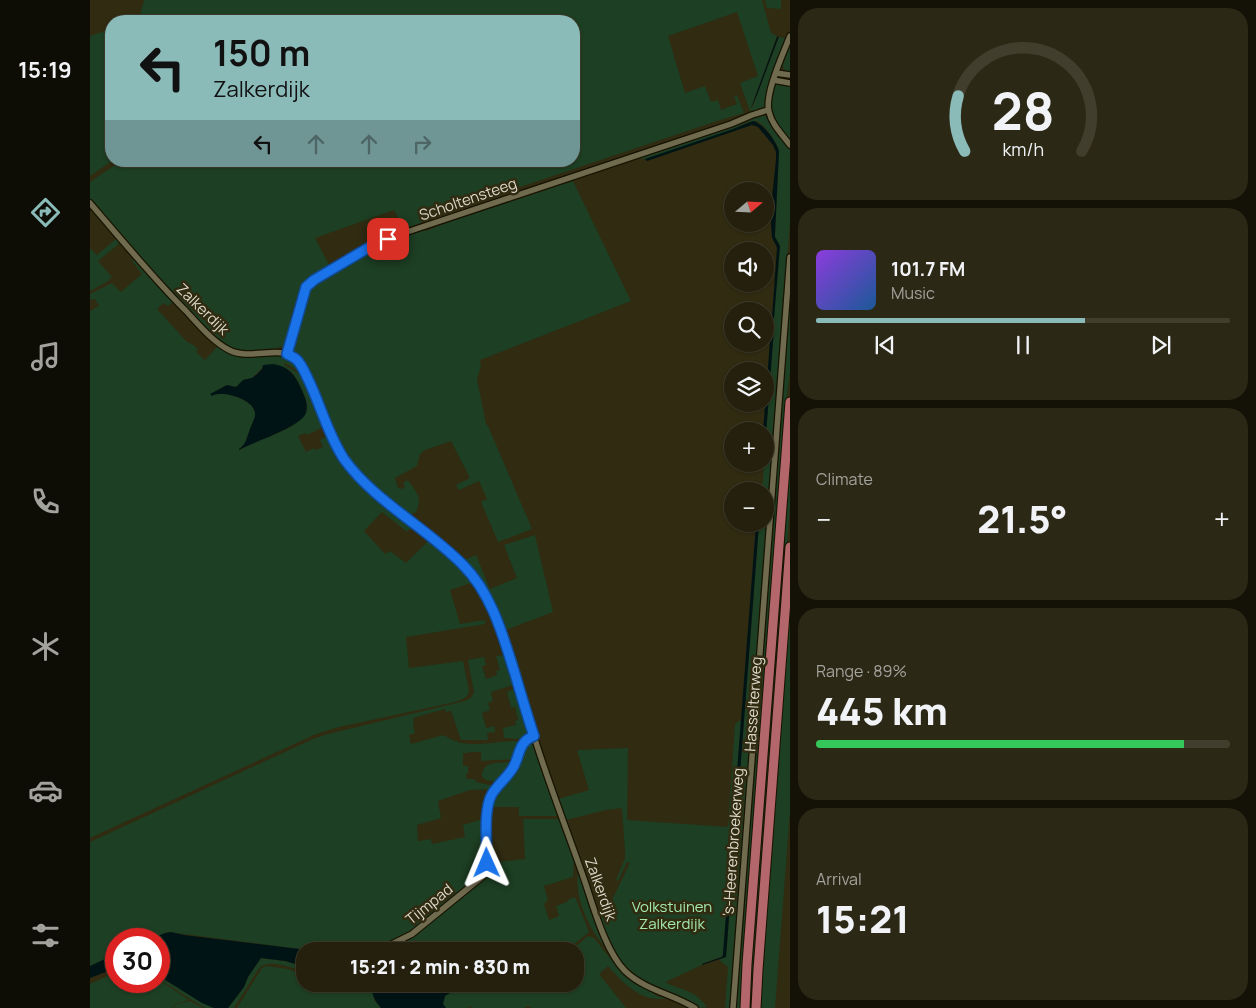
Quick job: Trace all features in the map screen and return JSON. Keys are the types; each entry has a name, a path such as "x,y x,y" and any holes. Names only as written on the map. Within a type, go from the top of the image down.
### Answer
{"main road":[{"name":"Hasselterweg","path":"745,1008 790,402"},
{"name":"Hasselterweg","path":"756,1008 790,548"}],"street":[{"path":"790,36 768,96 768,110 776,128 790,145"},
{"path":"776,73 790,75"},
{"path":"773,80 790,83"},
{"name":"Scholtensteeg","path":"287,354 306,287 314,280 373,245 768,110"},
{"name":"Zalkerdijk","path":"90,203 173,298 221,345 234,352 244,354 277,352 295,358 313,388 338,448 352,468 381,497 458,560 480,585 491,605 502,634 534,736 596,915 614,956 625,971 645,986 695,1008"},
{"name":"'s-Heerenbroekerweg","path":"733,1008 790,257"},
{"name":"Tijmpad","path":"395,942 412,934 486,872 487,808 489,799 495,789 511,772 524,742 534,736"}],"green space":[{"path":"144,0 762,0 771,33 777,36 751,108 779,37 786,40 768,87 765,105 762,109 753,112 752,110 750,111 740,83 758,76 737,12 668,36 685,93 705,86 711,102 718,100 721,110 737,104 734,96 737,95 744,113 580,167 580,15 140,15"},
{"path":"765,0 781,0 781,9 767,8"},
{"path":"105,31 105,166 90,176 90,36"},
{"path":"790,43 790,73 784,69 782,64"},
{"path":"778,83 790,85 790,140 777,123 770,108 773,87"},
{"path":"760,115 769,119 790,150 790,223 774,432 774,422 767,422 768,412 774,412 774,362 771,362 772,352 774,352 774,318 780,246 775,237 778,148 767,130 756,121 753,121 645,159 641,159 641,156"},
{"path":"112,167 580,167 412,226 368,244 368,239 401,224 394,210 315,238 329,265 309,278 300,290 285,345 254,353 236,351 223,345 190,313 132,250 90,200 90,182"},
{"path":"573,181 631,301 480,360 481,366 477,379 486,424 532,529 498,542 481,502 487,499 479,481 459,490 456,485 470,478 451,441 425,450 420,454 417,466 395,478 398,488 405,487 403,483 408,480 418,495 419,502 416,512 408,516 349,463 338,446 309,375 294,353 292,347 307,290 313,282 393,239 424,229 426,231"},
{"path":"117,238 121,242 98,261 112,277 90,291 90,248 97,255"},
{"path":"136,259 173,302 168,306 163,303 157,309 187,342 198,349 196,352 205,360 219,345 234,354 244,357 277,354 289,357 295,361 304,375 285,363 284,365 305,377 314,395 325,426 307,435 305,433 298,436 306,452 314,448 316,450 323,447 320,440 329,435 335,447 333,448 348,471 378,501 411,528 407,532 382,512 364,531 385,554 390,551 406,563 428,541 458,565 474,582 450,590 460,624 485,620 485,624 406,637 409,668 463,661 469,691 464,698 455,702 339,727 316,734 90,838 90,311 99,306 95,299 90,300 90,294 112,283 121,292 142,274 132,261","holes":["263,367 288,369 298,382 307,408 304,416 289,428 240,450 246,442 254,420 254,409 246,401 229,394 216,393 212,396 224,386 238,386 243,380 252,378"]},
{"path":"790,286 790,373 741,1008 735,1008 771,532 774,532 774,496"},
{"path":"790,446 790,507 753,1008 748,1008"},
{"path":"763,472 771,472 770,482 763,482"},
{"path":"758,532 766,532 730,1008 725,1008 728,967 720,959 726,957"},
{"path":"535,535 553,612 503,631 489,596 464,560 476,555 490,589 517,578 504,545"},
{"path":"790,593 790,811 775,1008 760,1008"},
{"path":"496,656 507,656 516,684 491,692 493,701 488,703 490,710 482,713 486,728 494,726 495,732 487,733 488,740 461,740 451,711 446,712 445,709 413,718 415,733 409,735 411,744 443,735 454,741 464,743 479,744 516,741 520,745 515,758 512,759 481,761 481,752 463,753 463,766 468,766 466,779 475,779 476,782 495,786 493,789 470,790 438,801 441,818 417,825 418,841 431,839 432,844 465,837 463,825 483,819 484,870 412,931 389,942 296,942 296,948 170,932 170,928 105,928 105,959 90,966 90,842 313,739 465,701 471,698 474,692 468,660 484,657 486,665 482,666 486,679 497,675 496,671 500,670"},
{"path":"517,688 527,721 527,733 524,737 520,738 504,738 503,728 516,725 515,721 518,720 515,707 511,708 507,692"},
{"name":"Volkstuinen Zalkerdijk","path":"738,721 741,721 723,956 665,982 692,994 707,1007 698,1008 661,991 629,972 614,953 600,920 630,863 627,862 618,881 616,880 625,858 622,808 566,820 558,799 589,790 577,750 628,748 627,820 728,827 735,725"},
{"path":"528,742 534,744 559,813 558,815 519,816 519,807 490,807 493,795 512,775 524,745"},
{"path":"511,762 512,765 506,774 497,782 486,780 482,777 484,768 488,765"},
{"path":"523,819 559,819 574,860 573,877 544,886 548,900 544,904 549,920 559,916 556,906 574,897 576,899 589,932 577,942 402,942 412,938 485,876 489,871 490,863 525,859"},
{"path":"578,870 608,951 584,914 578,892"},
{"path":"588,936 594,938 610,958 635,982 657,996 667,999 650,998 638,993 621,980 608,966 599,974 626,1008 532,1008 528,1006 524,1008 472,1008 470,1006 468,1008 446,1008 443,1004 445,992 584,992 584,942 581,942"},
{"path":"261,958 296,964 296,969 275,964 263,965 259,968 234,1008 228,1008 244,987 248,977"},
{"path":"266,966 296,972 296,992 374,992 374,1000 381,1008 237,1008 262,968"},
{"path":"105,977 105,993 170,993 170,987 189,1000 175,1004 172,1008 90,1008 90,984"},
{"path":"170,983 214,1008 206,1008 170,986"},
{"path":"190,1001 203,1008 173,1008 176,1004"}],"shaded area":[{"path":"779,36 757,95 751,108 777,37"},
{"path":"753,121 757,122 769,133 779,151 775,237 780,246 774,318 773,302 777,248 771,232 774,232 774,182 776,159 773,145 758,127 752,125 647,161 645,159"},
{"path":"769,352 772,352 771,362 768,362"},
{"path":"273,364 289,370 294,376 305,398 306,413 295,424 286,429 239,450 246,442 254,420 255,413 253,408 237,397 223,394 212,396 210,394 227,385 236,387 243,380 256,375 263,365"},
{"path":"764,412 768,412 767,422 764,422"},
{"path":"755,532 758,532 726,957 702,965 722,957"},
{"path":"170,932 296,949 296,964 261,958 248,977 244,987 228,1008 214,1008 202,1003 170,983"},
{"path":"105,959 105,972 90,978 90,966"},
{"path":"373,992 450,993 445,996 443,1004 446,1008 381,1008"}],"route":[{"path":"388,239 373,245 314,280 306,287 287,354 295,358 303,369 313,388 328,428 338,448 352,468 381,497 465,566 480,585 491,605 508,651 534,736 524,742 511,772 495,789 489,799 487,808 487,863"}]}
